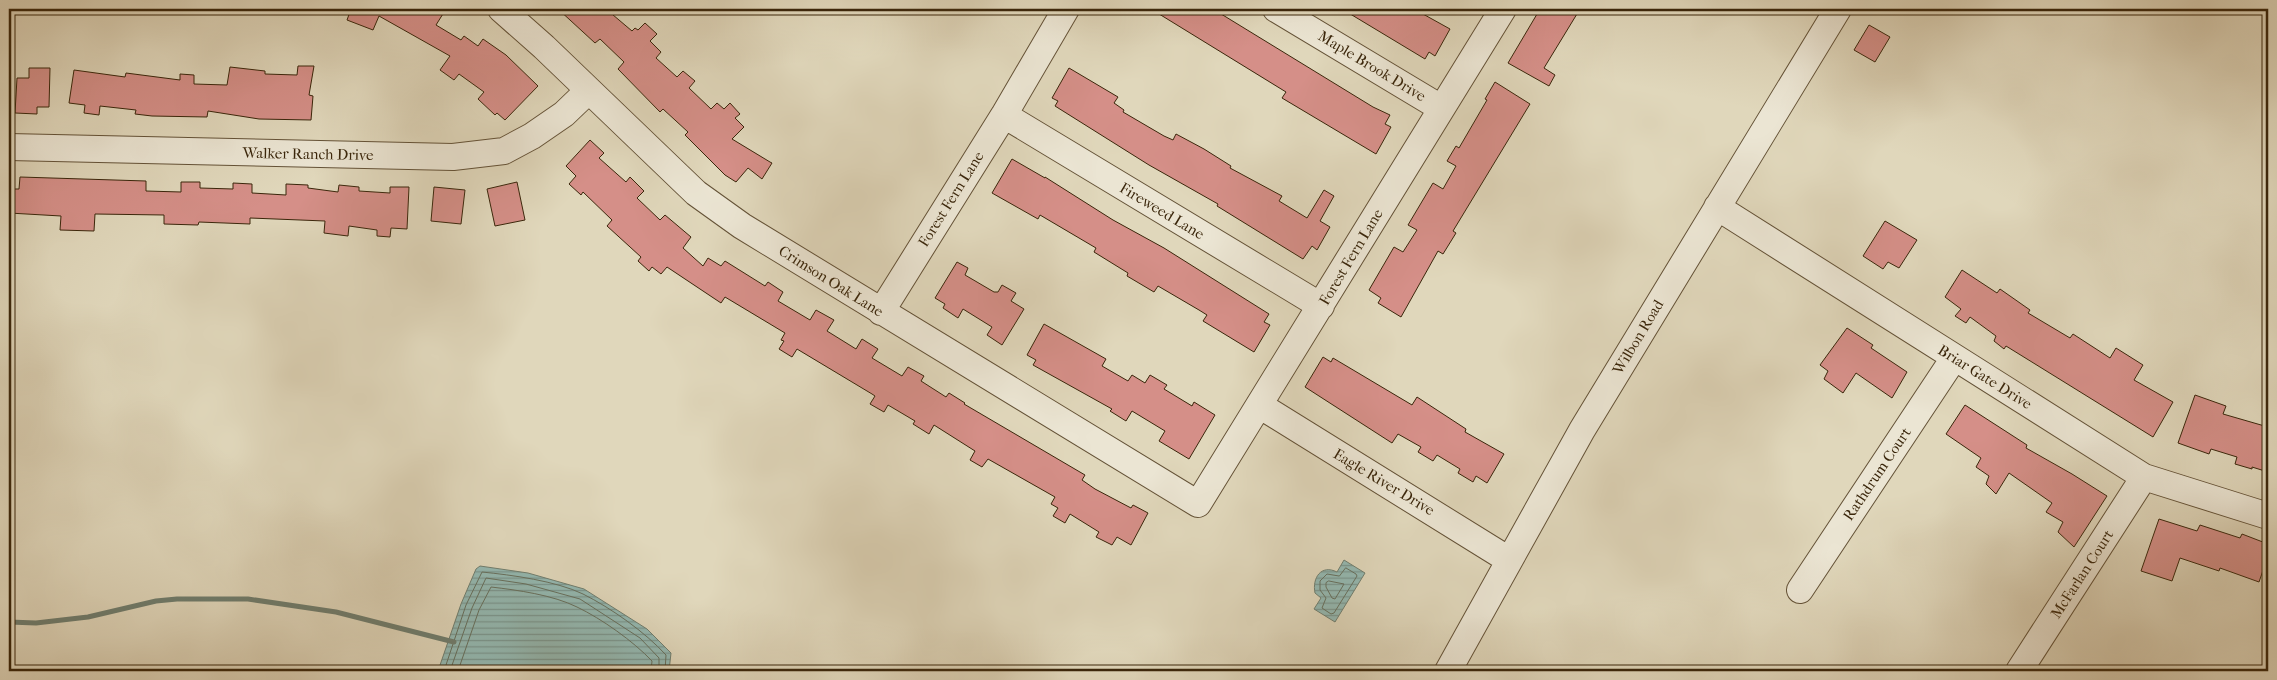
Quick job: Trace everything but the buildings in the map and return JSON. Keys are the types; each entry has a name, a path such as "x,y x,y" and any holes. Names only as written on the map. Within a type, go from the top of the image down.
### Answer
{"street":[{"name":"Crimson Oak Lane","path":"501,9 544,47 696,193 742,226 1198,504"},
{"name":"Forest Fern Lane","path":"881,312 1004,115 1066,9"},
{"name":"Maple Brook Drive","path":"1276,9 1441,108"},
{"name":"Forest Fern Lane","path":"1198,504 1502,9"},
{"name":"Wilbon Road","path":"1448,671 1582,430 1838,9"},
{"name":"Walker Ranch Drive","path":"9,147 453,157 504,151 532,136 564,114 588,91"},
{"name":"Fireweed Lane","path":"1004,115 1320,306"},
{"name":"Briar Gate Drive","path":"1717,207 2144,477 2268,516"},
{"name":"Rathdrum Court","path":"1800,590 1954,358"},
{"name":"Eagle River Drive","path":"1259,404 1509,560"},
{"name":"McFarlan Court","path":"2019,671 2144,477"}],"water":[{"path":"1344,560 1365,573 1335,622 1314,609 1321,598 1315,593 1314,587 1316,578 1322,571 1331,570 1337,572"},
{"path":"480,566 528,573 584,589 647,629 671,653 669,671 438,671 461,604 476,569"}],"waterway":[{"path":"9,622 36,623 88,617 156,601 177,599 248,599 336,612 454,642"}]}
